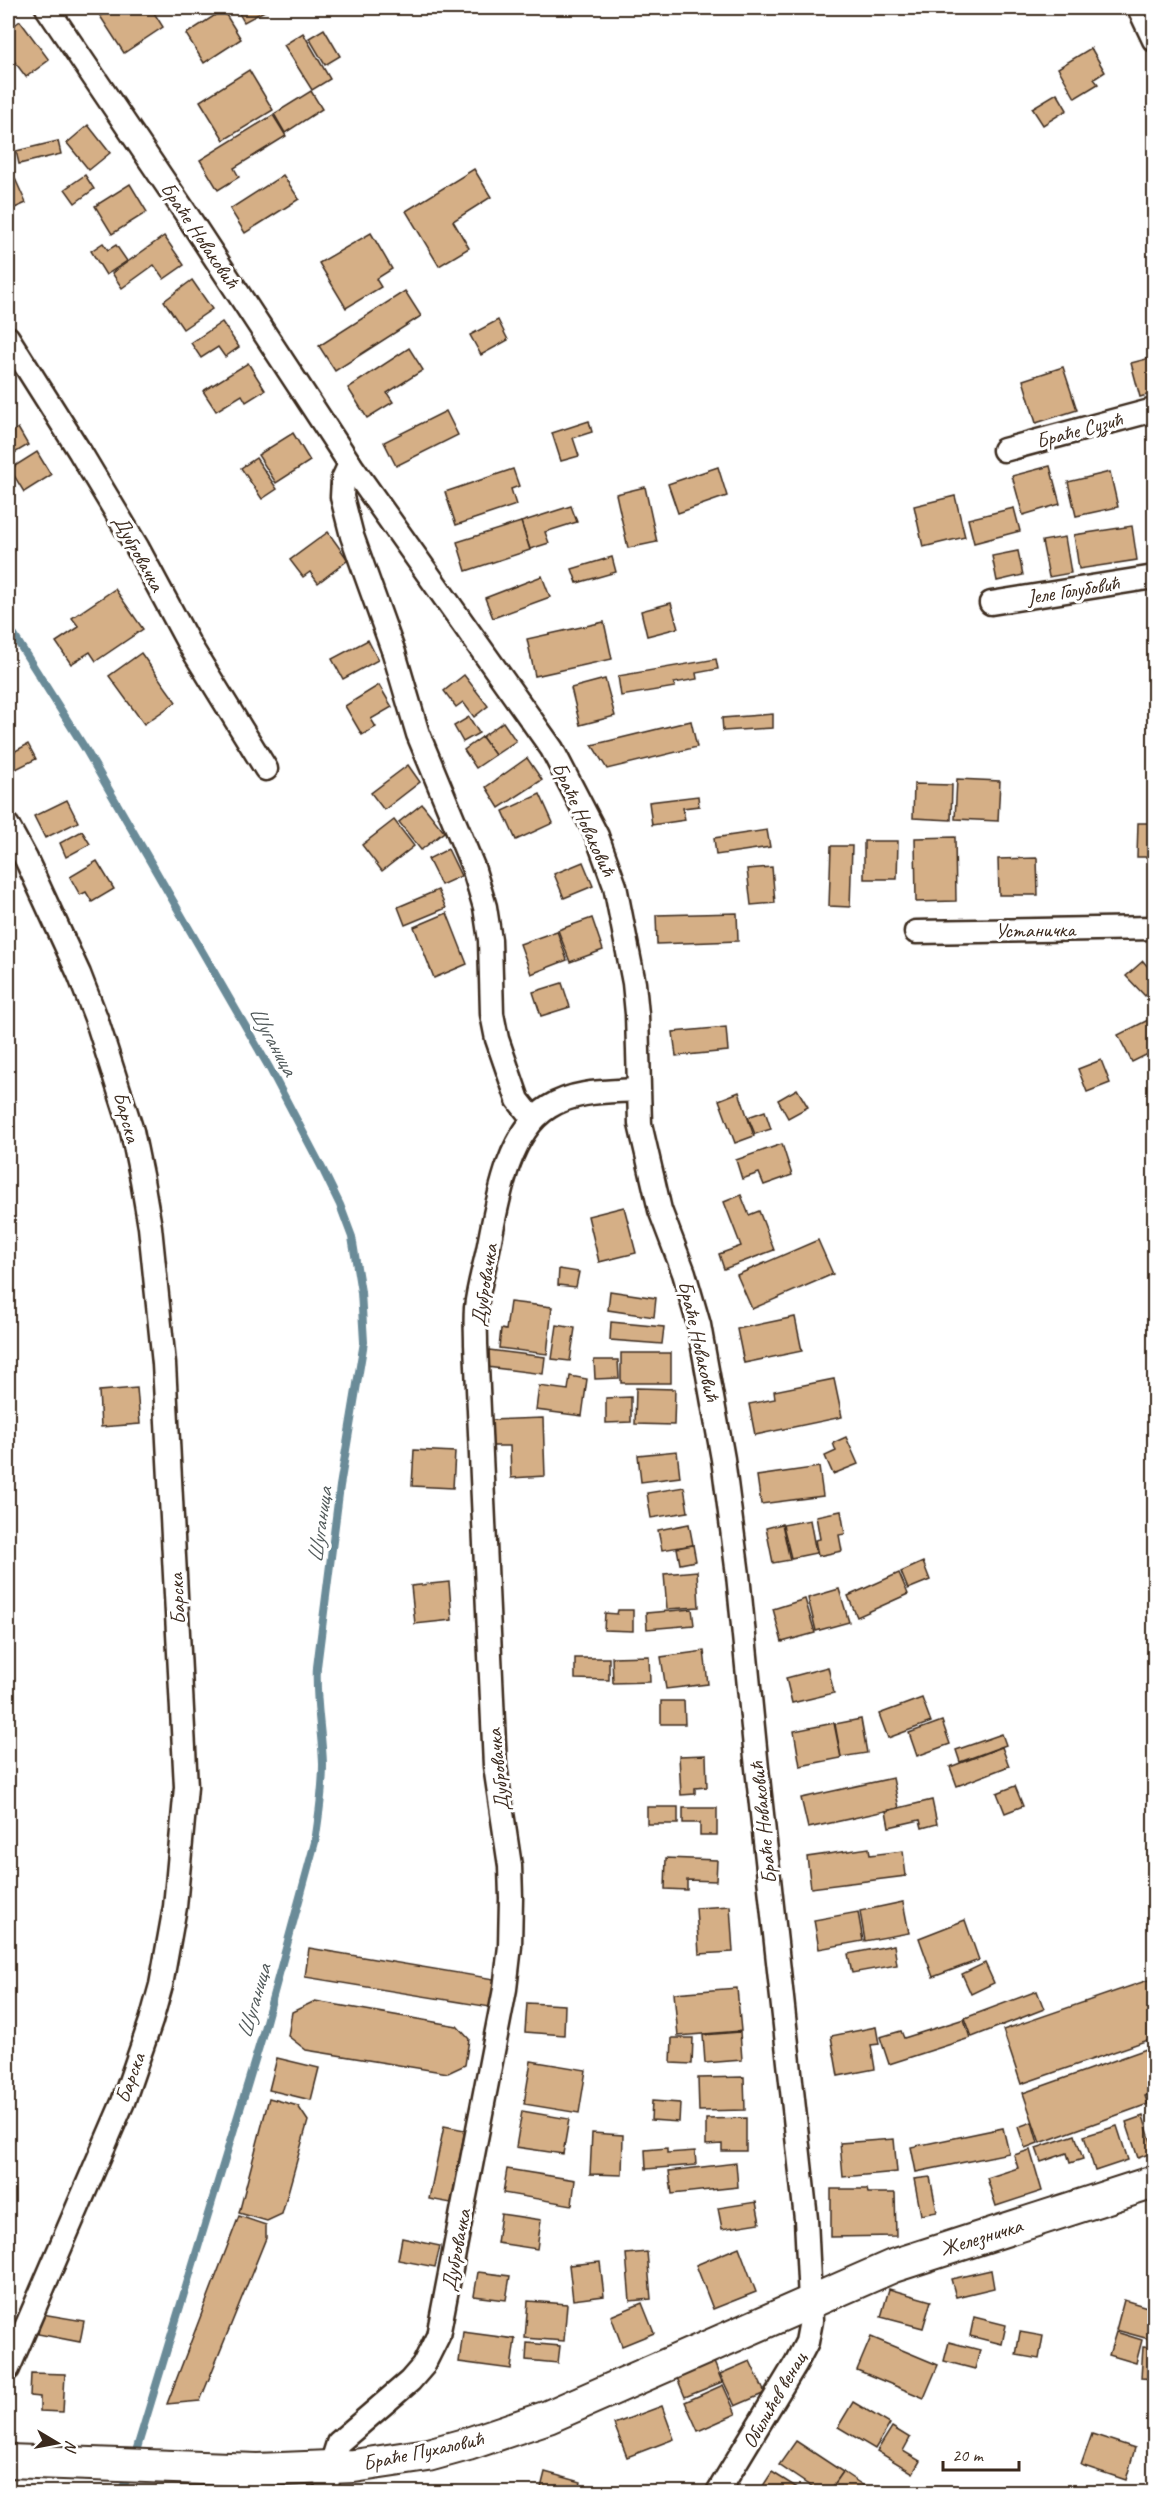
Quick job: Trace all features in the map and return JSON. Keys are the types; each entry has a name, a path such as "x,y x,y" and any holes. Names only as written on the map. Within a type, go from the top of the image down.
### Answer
{"main road":[{"name":"Железничка","path":"811,2300 903,2262 1155,2182"},
{"name":"Браће Пухаловић","path":"8,2461 257,2470 328,2480 478,2441 548,2417 811,2300"}],"street":[{"name":"Браће Новаковић","path":"47,8 185,212 350,464 552,749 597,836 615,886 634,983 640,1124 660,1210 684,1273 699,1325 725,1471 806,2219 811,2300"},
{"path":"1139,8 1155,40"},
{"name":"Дубровачка","path":"8,338 80,452 189,644 266,769"},
{"name":"Браће Сузић","path":"1004,450 1155,410"},
{"path":"350,464 343,479 342,497 352,536 394,653 418,734 473,867 485,907 490,940 492,1014 497,1039 518,1100 533,1119"},
{"name":"Јеле Голубовић","path":"991,603 1155,577"},
{"name":"Барска","path":"8,826 26,859 79,974 96,1018 132,1131 142,1180 150,1227 164,1364 186,1759 178,1888 169,1944 151,2020 123,2102 8,2369"},
{"name":"Устаничка","path":"915,932 1155,928"},
{"name":"Дубровачка","path":"328,2480 338,2443 410,2381 423,2366 438,2336 506,1989 510,1946 510,1876 495,1766 476,1308 495,1216 512,1155 533,1119 550,1106 571,1097 590,1092 638,1090"},
{"name":"Обилићев венац","path":"718,2493 804,2349 811,2321 811,2300"}],"building":[{"path":"112,8 151,8 163,27 124,53 100,16"},
{"path":"236,8 270,8 244,22"},
{"path":"223,10 241,39 204,63 186,34"},
{"path":"20,21 49,60 26,77 8,53 8,30"},
{"path":"324,29 340,56 325,65 309,38"},
{"path":"303,33 330,79 312,90 284,45"},
{"path":"1091,48 1105,72 1094,79 1098,84 1075,98 1058,68"},
{"path":"249,70 273,110 224,140 200,101"},
{"path":"311,91 322,109 285,133 274,114"},
{"path":"1057,93 1067,110 1043,125 1032,108"},
{"path":"273,115 286,136 234,168 239,177 218,190 200,160"},
{"path":"88,125 110,153 89,170 67,143"},
{"path":"58,141 61,154 19,164 16,151"},
{"path":"474,169 491,197 453,221 469,248 439,266 406,211"},
{"path":"13,174 26,203 8,211 8,176"},
{"path":"85,175 94,189 75,203 65,189"},
{"path":"283,175 299,199 245,233 230,209"},
{"path":"130,184 147,212 112,234 95,206"},
{"path":"371,233 392,269 376,279 381,287 346,308 319,263"},
{"path":"164,236 184,265 164,279 154,265 122,288 112,273"},
{"path":"103,243 108,250 116,245 127,261 106,275 91,251"},
{"path":"192,280 212,309 183,329 164,301"},
{"path":"405,291 421,316 335,371 319,346"},
{"path":"498,320 508,340 481,355 470,335"},
{"path":"222,322 239,347 225,357 218,347 201,358 191,343"},
{"path":"409,348 423,370 387,393 393,402 367,418 348,388"},
{"path":"1154,357 1154,393 1140,397 1131,363"},
{"path":"248,363 265,390 246,402 242,395 216,411 203,391"},
{"path":"1063,367 1077,410 1036,423 1023,380"},
{"path":"446,411 458,435 396,466 384,442"},
{"path":"589,421 592,432 573,438 579,456 561,461 552,433"},
{"path":"18,428 28,445 8,457 8,435"},
{"path":"293,433 310,461 276,483 258,455"},
{"path":"37,452 51,475 24,492 10,469"},
{"path":"256,458 277,489 262,499 241,468"},
{"path":"1050,466 1060,504 1023,515 1012,476"},
{"path":"718,467 727,496 678,513 668,484"},
{"path":"513,469 519,486 511,489 516,505 456,525 445,492"},
{"path":"1110,472 1118,507 1076,516 1068,482"},
{"path":"645,487 657,542 628,548 616,494"},
{"path":"955,496 965,537 923,547 914,506"},
{"path":"571,506 577,522 545,532 549,543 530,549 521,522"},
{"path":"1014,508 1020,531 974,543 968,519"},
{"path":"521,522 530,550 466,571 457,542"},
{"path":"1132,526 1137,560 1079,569 1074,535"},
{"path":"328,532 348,560 318,583 310,572 303,577 290,560"},
{"path":"1065,537 1071,573 1049,577 1042,541"},
{"path":"1018,551 1023,575 997,581 992,556"},
{"path":"612,557 616,572 577,583 572,569"},
{"path":"542,576 550,597 493,618 485,598"},
{"path":"115,589 143,629 96,661 90,652 71,664 56,642 79,627 72,618"},
{"path":"671,603 678,628 647,636 641,611"},
{"path":"604,622 612,659 535,676 527,639"},
{"path":"368,640 378,660 343,679 332,659"},
{"path":"141,653 176,702 144,724 109,676"},
{"path":"716,659 718,669 696,673 697,679 674,683 675,687 621,696 618,676"},
{"path":"464,675 488,706 474,717 463,702 456,707 444,691"},
{"path":"605,679 615,716 580,725 571,688"},
{"path":"379,685 392,707 371,719 376,727 362,735 345,706"},
{"path":"773,714 773,728 723,731 722,718"},
{"path":"469,717 479,733 463,742 454,726"},
{"path":"691,721 697,747 607,769 592,745"},
{"path":"503,722 516,741 495,755 482,737"},
{"path":"482,737 495,755 476,768 464,750"},
{"path":"28,744 36,759 14,770 8,755"},
{"path":"527,758 542,780 499,808 486,787"},
{"path":"408,765 420,782 384,810 371,793"},
{"path":"957,779 1000,781 998,821 955,819"},
{"path":"914,784 952,785 951,820 913,818"},
{"path":"540,794 553,823 516,840 503,811"},
{"path":"698,796 699,806 683,808 685,820 652,825 649,802"},
{"path":"67,800 78,822 45,838 34,816"},
{"path":"422,804 444,832 421,850 399,822"},
{"path":"394,820 414,846 382,871 362,845"},
{"path":"1138,823 1154,823 1154,857 1137,857"},
{"path":"767,830 770,847 716,855 714,838"},
{"path":"82,831 90,844 66,857 60,843"},
{"path":"955,837 956,901 916,902 915,838"},
{"path":"864,841 898,841 897,879 864,879"},
{"path":"831,846 852,846 850,907 829,906"},
{"path":"448,849 461,876 441,885 428,859"},
{"path":"1037,858 1038,895 999,895 998,859"},
{"path":"97,861 114,889 92,902 86,892 80,895 70,877"},
{"path":"583,862 593,886 564,898 554,874"},
{"path":"772,867 775,903 751,905 747,869"},
{"path":"438,890 446,908 405,925 398,907"},
{"path":"447,913 467,964 434,978 414,927"},
{"path":"737,913 738,941 657,944 656,915"},
{"path":"592,918 603,950 570,962 558,930"},
{"path":"557,931 567,960 531,974 520,944"},
{"path":"1143,961 1154,974 1154,987 1145,996 1126,976"},
{"path":"562,983 570,1007 541,1016 533,992"},
{"path":"1154,1017 1154,1051 1132,1062 1118,1035"},
{"path":"726,1027 728,1051 676,1056 673,1032"},
{"path":"1101,1060 1110,1083 1087,1092 1078,1069"},
{"path":"797,1089 808,1107 788,1118 778,1100"},
{"path":"739,1092 754,1136 735,1143 719,1100"},
{"path":"765,1111 771,1129 755,1134 748,1117"},
{"path":"782,1144 792,1175 764,1185 759,1173 742,1179 736,1160"},
{"path":"741,1195 749,1215 759,1211 774,1250 724,1269 719,1254 741,1246 724,1202"},
{"path":"624,1207 636,1253 599,1262 588,1216"},
{"path":"818,1240 833,1274 752,1309 737,1275"},
{"path":"559,1269 579,1272 576,1287 558,1285"},
{"path":"610,1291 656,1298 654,1317 608,1310"},
{"path":"510,1302 552,1307 547,1354 499,1348 501,1329 506,1330"},
{"path":"795,1317 802,1351 744,1363 737,1329"},
{"path":"611,1322 664,1327 662,1344 610,1340"},
{"path":"557,1325 575,1328 570,1361 552,1359"},
{"path":"489,1350 545,1357 543,1374 487,1367"},
{"path":"621,1353 671,1353 671,1383 621,1383"},
{"path":"594,1360 618,1360 619,1378 595,1379"},
{"path":"570,1376 587,1379 582,1416 536,1410 539,1386 568,1390"},
{"path":"834,1379 842,1417 755,1435 749,1404 775,1399 774,1391"},
{"path":"137,1388 140,1424 101,1427 99,1391"},
{"path":"636,1388 675,1389 674,1425 635,1424"},
{"path":"631,1397 631,1422 606,1423 606,1398"},
{"path":"543,1418 545,1476 511,1478 510,1446 491,1446 490,1420"},
{"path":"846,1437 858,1464 833,1474 825,1456 836,1451 833,1443"},
{"path":"414,1450 455,1452 453,1488 412,1486"},
{"path":"677,1451 680,1477 641,1482 638,1455"},
{"path":"819,1467 823,1496 761,1504 757,1476"},
{"path":"684,1487 688,1512 651,1518 647,1493"},
{"path":"841,1511 845,1534 839,1535 842,1551 818,1556 815,1540 820,1539 816,1516"},
{"path":"810,1520 816,1553 791,1558 783,1525"},
{"path":"689,1524 693,1545 662,1550 658,1530"},
{"path":"782,1524 790,1560 773,1563 766,1528"},
{"path":"693,1545 696,1561 680,1564 677,1548"},
{"path":"923,1562 930,1580 908,1589 901,1572"},
{"path":"697,1571 699,1607 667,1609 664,1574"},
{"path":"899,1573 908,1594 857,1617 848,1596"},
{"path":"449,1582 452,1620 415,1624 411,1586"},
{"path":"839,1589 849,1622 816,1631 808,1598"},
{"path":"805,1599 815,1633 782,1642 773,1609"},
{"path":"692,1609 694,1625 647,1629 646,1613"},
{"path":"618,1610 633,1610 633,1631 604,1630 605,1613 617,1614"},
{"path":"704,1651 708,1684 666,1689 661,1657"},
{"path":"649,1656 650,1682 613,1683 612,1657"},
{"path":"575,1658 609,1658 609,1680 575,1679"},
{"path":"828,1667 834,1693 792,1703 786,1678"},
{"path":"922,1698 931,1722 888,1738 879,1714"},
{"path":"661,1701 684,1701 685,1724 661,1724"},
{"path":"861,1719 867,1753 841,1757 835,1724"},
{"path":"942,1721 950,1744 917,1756 909,1733"},
{"path":"834,1723 841,1758 800,1766 794,1731"},
{"path":"1002,1734 1006,1745 960,1762 956,1750"},
{"path":"1002,1747 1009,1766 957,1786 950,1767"},
{"path":"706,1755 707,1787 695,1788 695,1794 681,1795 679,1756"},
{"path":"893,1778 899,1808 808,1828 801,1798"},
{"path":"1015,1786 1023,1806 1005,1813 997,1793"},
{"path":"932,1800 937,1824 922,1828 920,1820 889,1827 886,1811"},
{"path":"647,1807 678,1807 678,1824 647,1824"},
{"path":"683,1808 717,1808 717,1835 700,1835 700,1823 683,1823"},
{"path":"869,1848 870,1855 903,1851 906,1876 811,1888 807,1857"},
{"path":"666,1858 717,1860 716,1881 687,1880 687,1890 665,1889"},
{"path":"903,1902 909,1933 865,1941 860,1911"},
{"path":"730,1906 733,1952 699,1954 696,1908"},
{"path":"858,1912 863,1941 819,1949 814,1920"},
{"path":"965,1920 979,1960 933,1977 919,1938"},
{"path":"894,1945 897,1965 852,1973 848,1954"},
{"path":"309,1948 494,1979 490,2007 305,1977"},
{"path":"985,1963 994,1983 971,1994 962,1974"},
{"path":"1154,1978 1154,2038 1021,2084 1003,2030"},
{"path":"737,1988 741,2031 678,2036 674,1993"},
{"path":"1037,1991 1044,2009 972,2037 965,2018"},
{"path":"315,2001 457,2026 469,2039 465,2065 448,2073 306,2050 288,2036 292,2012"},
{"path":"527,2003 565,2005 564,2035 525,2032"},
{"path":"964,2019 970,2038 889,2064 880,2037 901,2031 904,2038"},
{"path":"876,2027 879,2044 871,2045 875,2069 838,2076 831,2036"},
{"path":"740,2032 742,2060 705,2063 703,2035"},
{"path":"672,2038 693,2038 692,2064 671,2063"},
{"path":"1152,2047 1154,2093 1145,2096 1148,2104 1040,2143 1023,2093"},
{"path":"277,2058 319,2068 311,2100 269,2090"},
{"path":"531,2061 586,2070 579,2113 524,2104"},
{"path":"744,2077 745,2110 699,2111 698,2078"},
{"path":"269,2098 298,2106 308,2121 282,2214 267,2221 239,2213"},
{"path":"652,2101 680,2103 679,2122 651,2120"},
{"path":"522,2111 569,2119 563,2154 516,2147"},
{"path":"1143,2116 1154,2152 1138,2158 1126,2122"},
{"path":"746,2118 746,2151 722,2151 722,2144 706,2145 706,2119"},
{"path":"1032,2122 1038,2143 1025,2148 1018,2127"},
{"path":"444,2126 465,2130 451,2203 429,2199"},
{"path":"1117,2126 1128,2160 1095,2171 1084,2136"},
{"path":"1003,2128 1009,2153 916,2172 911,2147"},
{"path":"592,2133 623,2135 622,2175 590,2174"},
{"path":"1075,2135 1083,2159 1070,2163 1067,2153 1041,2162 1036,2148"},
{"path":"894,2139 897,2172 843,2177 840,2143"},
{"path":"667,2148 667,2153 695,2151 696,2165 646,2169 645,2150"},
{"path":"1030,2150 1042,2191 996,2206 987,2178 1018,2168 1014,2155"},
{"path":"736,2163 738,2187 672,2194 669,2171"},
{"path":"507,2169 575,2180 572,2205 503,2193"},
{"path":"930,2177 937,2212 921,2215 914,2179"},
{"path":"831,2189 867,2189 868,2193 895,2193 896,2236 831,2237"},
{"path":"756,2202 760,2223 722,2229 718,2208"},
{"path":"501,2214 541,2220 537,2249 497,2243"},
{"path":"239,2216 266,2225 266,2238 200,2401 167,2404"},
{"path":"402,2238 440,2246 435,2267 398,2260"},
{"path":"739,2247 756,2292 713,2309 696,2265"},
{"path":"647,2252 651,2299 630,2301 626,2254"},
{"path":"600,2262 604,2296 573,2300 569,2265"},
{"path":"991,2270 994,2288 956,2297 951,2279"},
{"path":"478,2272 510,2276 506,2300 474,2296"},
{"path":"889,2289 931,2301 923,2328 881,2317"},
{"path":"1124,2300 1154,2309 1149,2339 1116,2330"},
{"path":"528,2301 567,2304 564,2341 525,2338"},
{"path":"642,2303 654,2333 622,2346 611,2316"},
{"path":"42,2314 84,2321 80,2342 38,2334"},
{"path":"974,2317 1006,2325 1002,2344 970,2336"},
{"path":"463,2332 515,2339 511,2369 459,2362"},
{"path":"1020,2332 1043,2336 1039,2359 1016,2355"},
{"path":"1116,2332 1142,2340 1136,2363 1109,2355"},
{"path":"871,2337 938,2365 924,2398 857,2370"},
{"path":"949,2342 980,2350 975,2369 944,2361"},
{"path":"527,2343 560,2346 558,2363 526,2360"},
{"path":"1143,2347 1154,2348 1154,2379 1141,2378"},
{"path":"712,2357 722,2382 685,2397 675,2373"},
{"path":"750,2361 765,2393 735,2406 720,2374"},
{"path":"31,2373 65,2374 63,2412 40,2411 40,2397 30,2396"},
{"path":"723,2385 736,2414 698,2431 685,2402"},
{"path":"853,2402 890,2424 875,2449 838,2427"},
{"path":"662,2406 674,2439 627,2457 614,2424"},
{"path":"892,2427 910,2438 903,2451 920,2461 913,2473 877,2451"},
{"path":"1092,2434 1135,2448 1126,2480 1081,2465"},
{"path":"796,2441 843,2472 829,2492 819,2492 779,2465"},
{"path":"545,2472 581,2482 579,2492 540,2492"},
{"path":"772,2472 804,2492 759,2492"},
{"path":"843,2472 873,2492 829,2492"}],"waterway":[{"name":"Шуганица","path":"8,626 86,750 270,1069 340,1205 352,1237 361,1292 364,1342 340,1486 317,1667 323,1764 322,1793 315,1842 261,2040 134,2458"},
{"name":"Шуганица","path":"121,2492 130,2472"}]}
